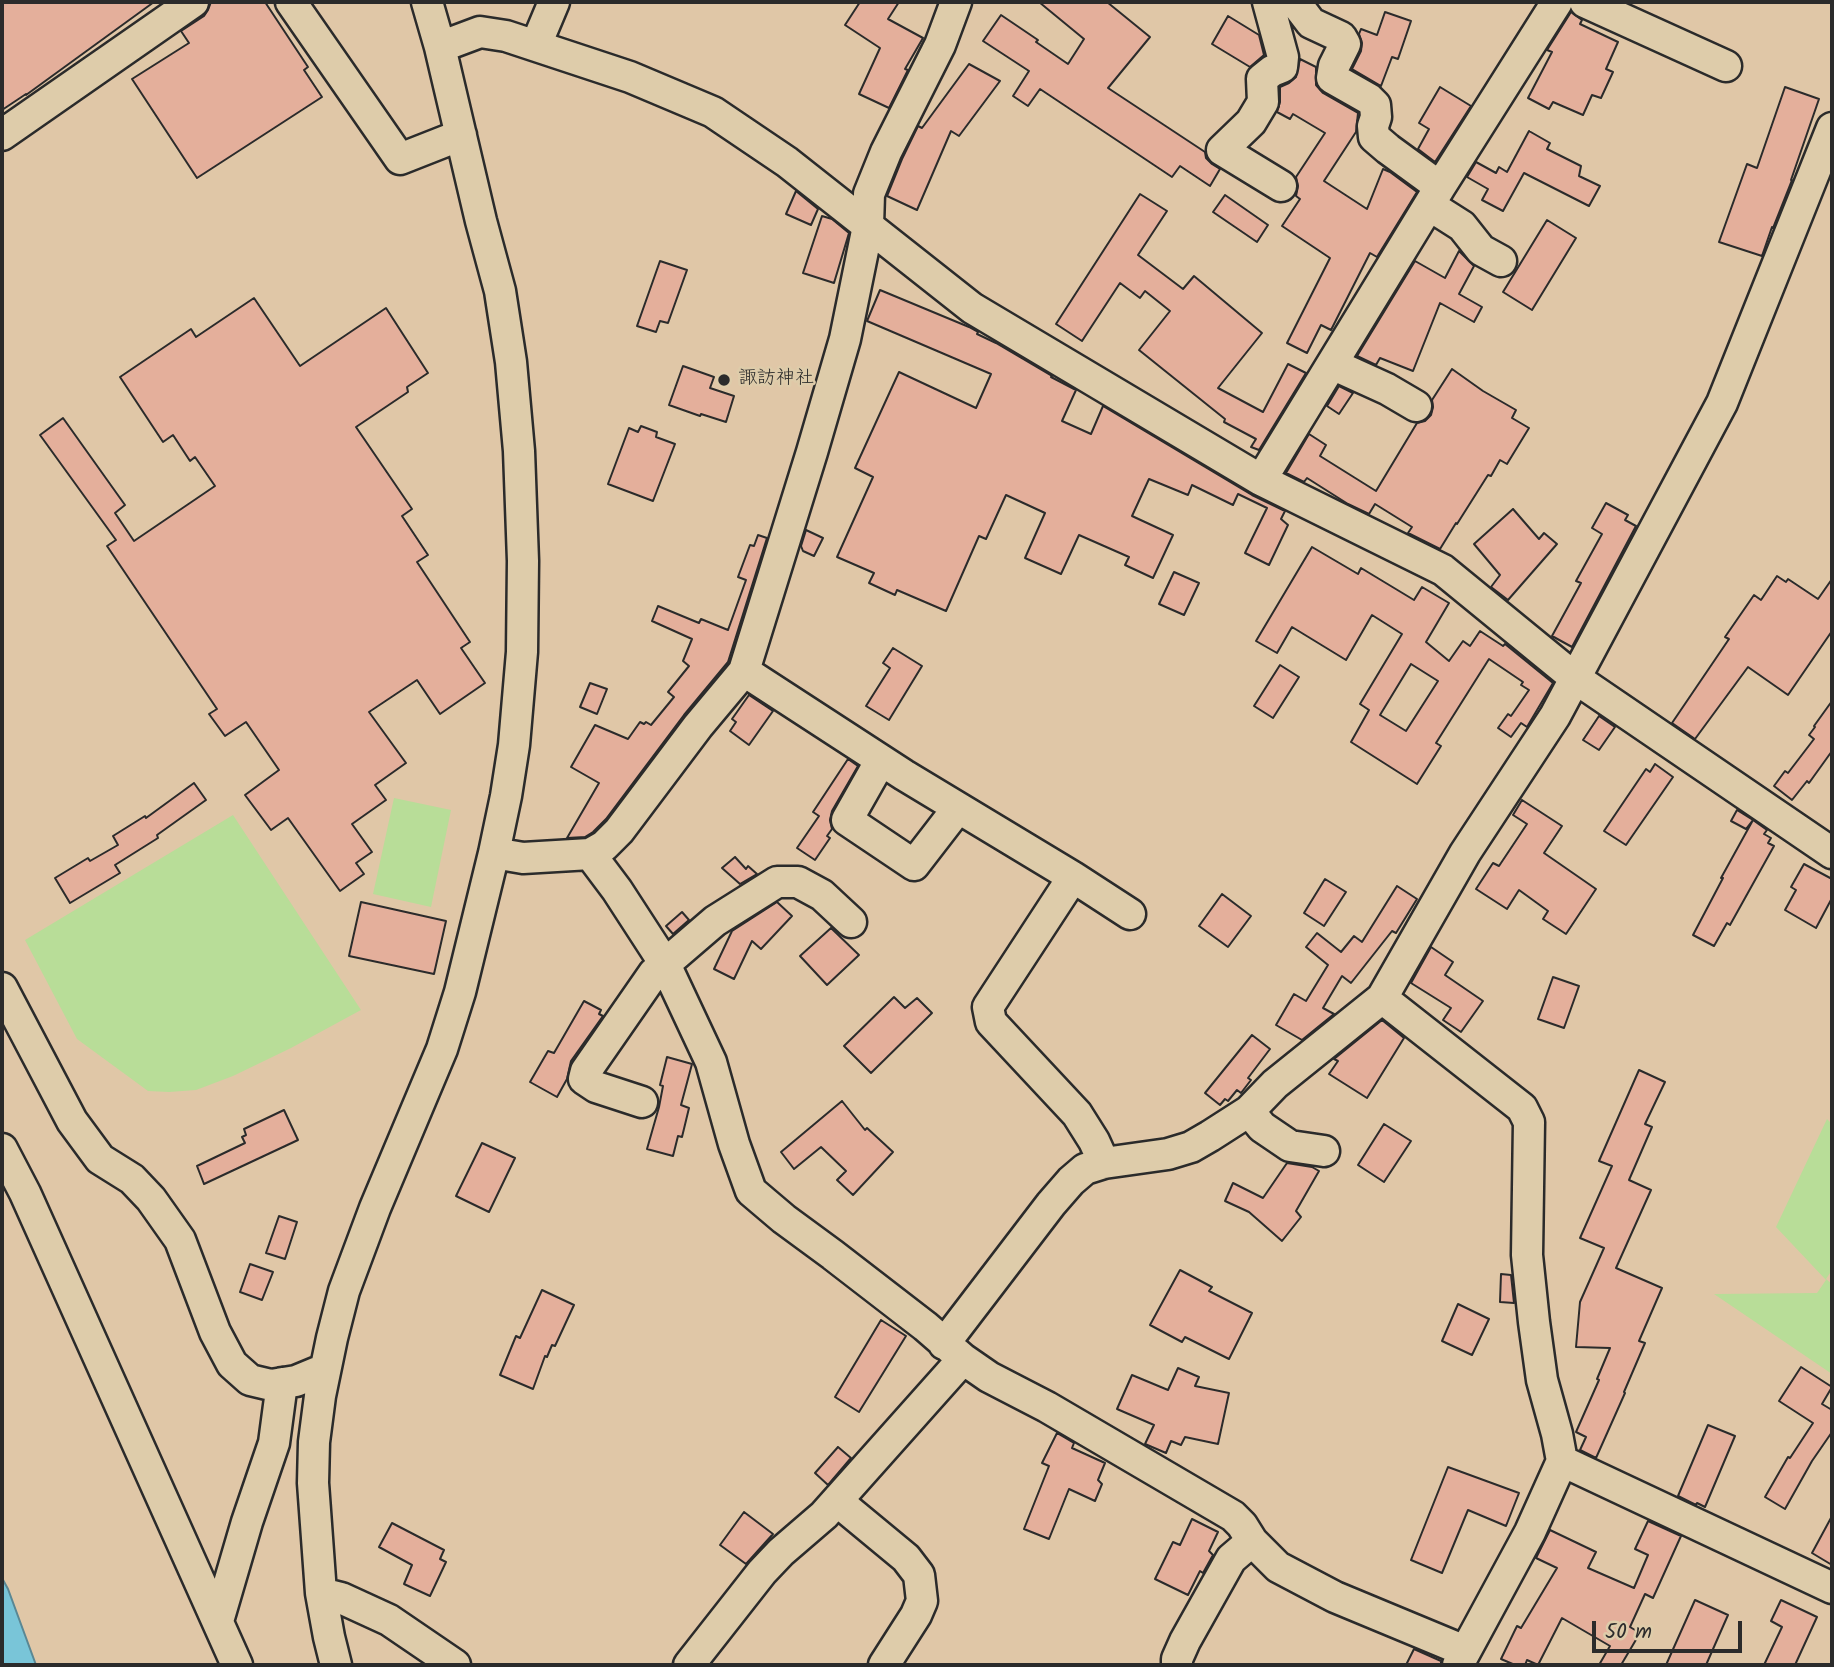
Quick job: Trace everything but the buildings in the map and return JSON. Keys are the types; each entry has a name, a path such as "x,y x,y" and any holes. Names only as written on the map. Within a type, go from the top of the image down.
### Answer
{"street":[{"path":"2,135 192,2"},
{"path":"291,2 400,159 461,135"},
{"path":"336,1665 321,1593 313,1483 314,1442 320,1396 331,1338 344,1291 442,1049 460,992 495,853 514,745 522,652 523,561 519,451 511,362 500,291 427,2"},
{"path":"541,33 554,2"},
{"path":"495,853 523,858 590,854 604,846 619,831 698,726 744,671 845,339 868,226 869,194 886,152 940,45 956,2"},
{"path":"1268,2 1283,57 1282,67 1262,79 1263,102 1251,122 1222,150 1281,186"},
{"path":"1295,2 1311,23 1341,37 1345,44 1334,66 1332,78 1375,104 1374,136 1435,196 1481,250 1501,261"},
{"path":"1261,480 1558,2"},
{"path":"1585,2 1726,66"},
{"path":"440,47 480,32 506,36 630,77 713,112 787,162 972,308 1261,480 1443,570 1575,678 1832,853"},
{"path":"689,1665 762,1572 839,1498 954,1351 1051,1204 1071,1181 1085,1169 1104,1163 1168,1154 1191,1147 1249,1111 1275,1084 1382,998 1465,853 1555,716 1722,403 1830,145"},
{"path":"1332,363 1416,406"},
{"path":"744,671 881,760 1130,914"},
{"path":"881,760 847,820 914,865 958,808"},
{"path":"590,854 665,964 711,1062 734,1144 751,1191 989,1377 1047,1407 1220,1507 1242,1525 1263,1555 1278,1567 1461,1658 1530,1532 1562,1461 1542,1380 1527,1255 1529,1122 1522,1108 1382,998"},
{"path":"1073,877 988,1007 992,1022 1077,1114 1104,1163"},
{"path":"642,1102 596,1087 584,1079 586,1071 654,973 715,921 777,882 799,882 822,895 851,922"},
{"path":"2,988 72,1121 100,1158 132,1179 151,1199 180,1240 215,1332 232,1364 250,1380 271,1385 296,1381 325,1370"},
{"path":"1249,1111 1262,1127 1290,1146 1324,1151"},
{"path":"2,1149 237,1665"},
{"path":"218,1621 274,1443 282,1383"},
{"path":"1562,1461 1832,1588"},
{"path":"839,1498 848,1510 906,1558 919,1575 922,1601 884,1665"},
{"path":"1177,1665 1185,1640 1231,1559 1252,1541"},
{"path":"321,1593 341,1598 388,1620 455,1665"}],"green space":[{"path":"394,798 451,810 431,907 373,894"},
{"path":"233,815 361,1010 233,1076 196,1090 148,1091 77,1039 25,940"},
{"path":"1827,1119 1832,1124 1832,1270 1826,1279 1832,1284 1832,1374 1714,1294 1817,1293 1826,1280 1776,1227"}],"water":[{"path":"2,1578 8,1589 36,1665 2,1665"}],"place":[{"name":"諏訪神社","path":"724,380"}]}
